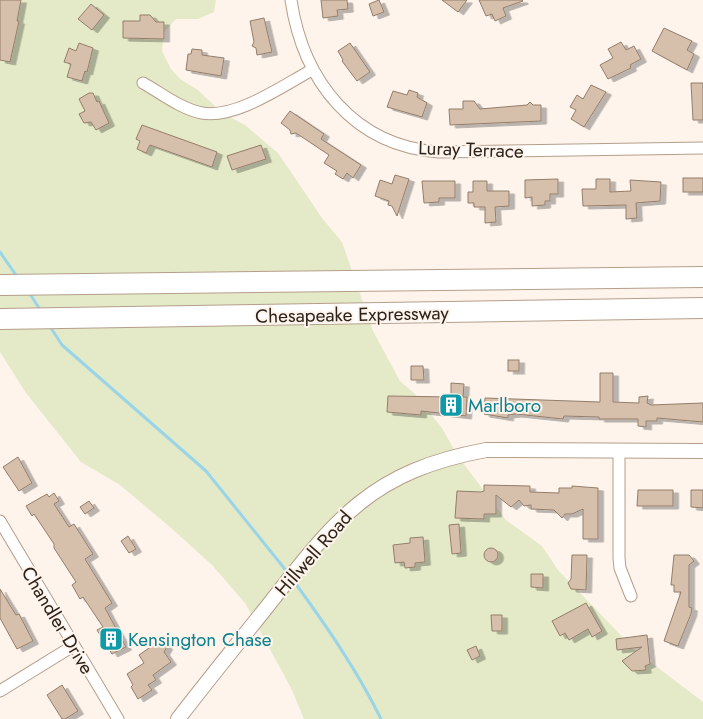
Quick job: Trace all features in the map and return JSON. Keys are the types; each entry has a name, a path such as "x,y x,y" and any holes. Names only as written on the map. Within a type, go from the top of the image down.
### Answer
{"highway":[{"name":"Chesapeake Expressway","path":"4,285 703,277"},
{"name":"Chesapeake Expressway","path":"0,319 703,308"}],"street":[{"name":"Luray Terrace","path":"291,0 297,28 312,70 336,102 366,128 397,144 423,151 703,148"},
{"path":"144,83 188,109 213,114 236,110 312,70"},
{"name":"Hillwell Road","path":"178,719 319,541 359,502 385,485 417,469 448,458 486,450 703,451"},
{"path":"619,451 619,558 620,568 630,596"},
{"name":"Chandler Drive","path":"0,521 118,719"},
{"path":"0,691 73,646"}],"green space":[{"path":"0,0 216,0 214,12 198,19 176,19 164,32 162,51 171,69 180,79 198,90 222,113 245,125 278,153 322,218 342,242 373,331 400,381 415,394 442,428 457,455 506,520 542,546 558,570 636,651 703,702 703,719 304,719 292,690 245,603 212,565 171,528 120,485 81,462 26,393 0,352"}],"building":[{"path":"0,0 21,0 17,21 19,21 10,62 0,60"},
{"path":"321,0 347,0 348,9 337,10 338,16 323,18"},
{"path":"379,0 384,12 373,16 369,4"},
{"path":"442,0 467,0 458,12"},
{"path":"479,0 523,1 503,8 506,16 495,21 492,14 486,16"},
{"path":"91,4 104,15 92,30 78,19"},
{"path":"140,15 150,15 156,22 164,22 164,39 123,38 123,21 140,21"},
{"path":"264,18 272,52 257,55 256,48 252,46 254,42 250,21"},
{"path":"664,28 692,41 687,50 694,54 687,70 652,51"},
{"path":"621,42 626,50 634,46 641,59 630,65 631,68 608,79 600,65 613,58 608,49"},
{"path":"79,43 93,48 87,72 85,71 82,81 67,77 71,64 64,62 69,48 76,51"},
{"path":"350,43 370,72 357,81 342,61 338,51"},
{"path":"192,49 202,50 202,55 224,58 221,76 186,70 188,54 191,54"},
{"path":"691,83 703,83 703,120 693,120"},
{"path":"591,85 606,92 584,127 571,119 576,110 570,107 577,95 583,99"},
{"path":"409,90 418,93 417,97 427,103 422,117 387,107 393,91 407,95"},
{"path":"89,93 93,93 97,102 99,101 109,123 96,130 91,122 84,123 79,114 85,111 79,99"},
{"path":"463,101 474,101 480,109 527,105 530,102 533,105 541,105 541,121 450,125 449,109 463,109"},
{"path":"290,111 324,134 321,139 361,165 353,178 347,173 343,179 335,174 337,171 324,163 329,155 296,133 291,134 290,130 281,123"},
{"path":"142,125 217,152 212,167 150,145 146,153 137,149 140,141 136,139"},
{"path":"261,145 266,159 232,170 227,156"},
{"path":"395,175 409,179 397,216 392,206 388,205 389,201 375,196 380,180 392,184"},
{"path":"683,178 703,178 703,192 683,192"},
{"path":"558,179 558,194 550,194 550,201 545,201 545,205 532,206 532,197 525,198 525,180"},
{"path":"596,179 610,179 610,192 631,191 630,180 661,182 660,201 636,203 637,218 626,219 626,205 583,206 582,189 596,189"},
{"path":"422,181 455,181 455,198 439,198 439,202 424,203"},
{"path":"473,181 487,181 487,191 509,191 509,206 495,207 496,222 485,223 485,207 474,207 474,203 468,203 468,192 473,192"},
{"path":"508,360 519,360 519,371 508,371"},
{"path":"411,366 423,366 424,380 411,380"},
{"path":"600,373 613,373 613,402 639,403 639,397 648,396 647,403 651,405 703,403 703,422 657,418 657,421 646,421 646,427 638,426 638,419 599,419 599,417 564,416 563,419 516,414 508,415 508,418 484,414 485,398 600,402"},
{"path":"451,383 464,384 463,397 467,397 466,416 421,411 421,415 387,412 388,396 451,397"},
{"path":"18,457 32,483 19,491 3,467"},
{"path":"484,485 530,486 530,492 559,493 559,488 572,488 572,486 598,488 598,539 583,539 583,509 572,514 565,514 562,518 554,510 531,509 531,505 524,506 519,500 511,507 496,495 496,514 484,514 484,519 455,518 457,491 481,492 484,491"},
{"path":"638,490 673,490 673,506 637,506"},
{"path":"691,490 703,490 703,508 691,507"},
{"path":"54,493 59,501 54,504 69,527 74,524 93,554 85,559 112,603 105,608 126,647 112,654 97,630 103,627 83,597 80,599 72,585 76,582 54,548 54,544 34,514 32,516 26,506 47,494 49,497"},
{"path":"89,501 94,508 85,514 80,507"},
{"path":"459,524 461,553 452,554 449,525"},
{"path":"128,536 136,549 129,553 121,541"},
{"path":"423,537 425,562 415,563 415,567 405,568 404,562 395,563 393,545 410,543 410,538"},
{"path":"491,548 496,550 498,555 496,560 491,562 486,560 484,555 486,550"},
{"path":"572,555 587,555 586,590 571,589 568,583 571,579"},
{"path":"674,555 689,555 694,561 689,565 689,607 692,608 691,614 678,646 664,641 681,592 674,592 674,585 671,585"},
{"path":"531,574 543,574 543,588 531,587"},
{"path":"0,589 16,615 19,614 33,641 17,649 0,618"},
{"path":"586,603 602,631 592,637 588,629 569,640 565,633 560,636 552,621"},
{"path":"491,615 502,615 502,631 492,631"},
{"path":"647,635 650,664 645,666 646,670 632,671 622,661 642,647 617,650 616,639"},
{"path":"162,639 167,647 164,652 171,662 153,675 156,680 148,685 152,690 138,699 131,687 133,685 127,674 144,663 139,655"},
{"path":"476,646 480,656 472,660 467,650"},
{"path":"62,685 78,711 65,719 62,719 47,695"}],"waterway":[{"path":"0,252 18,278"},
{"path":"28,291 41,311"},
{"path":"49,325 62,345 206,471 288,573"},
{"path":"293,580 340,648 362,683 381,719"}],"place":[{"name":"Marlboro","path":"451,405"},
{"name":"Kensington Chase","path":"111,639"}]}
